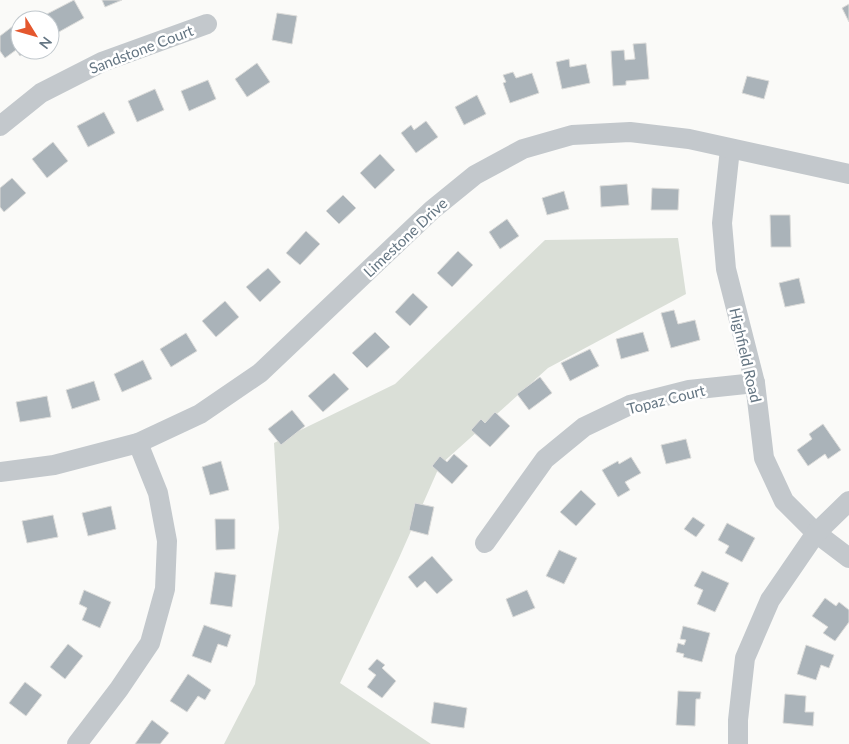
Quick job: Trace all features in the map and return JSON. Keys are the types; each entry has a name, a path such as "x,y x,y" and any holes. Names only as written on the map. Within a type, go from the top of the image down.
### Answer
{"street":[{"name":"Sandstone Court","path":"0,126 42,93 102,62 207,24"},
{"name":"Limestone Drive","path":"0,472 54,465 138,443 200,414 260,373 432,210 474,174 523,149 572,135 630,132 689,139 849,174"},
{"name":"Highfield Road","path":"730,149 722,222 726,269 755,383 764,458 784,501 816,532 849,558"},
{"name":"Topaz Court","path":"485,543 544,459 584,427 630,405 689,390 755,383"},
{"path":"77,744 119,689 150,643 165,589 167,542 160,503 158,493 138,443"},
{"path":"738,744 738,720 745,658 770,600 816,532 849,502"}],"shaded area":[{"path":"678,238 686,294 548,368 440,465 399,558 340,683 431,744 224,744 255,684 279,528 274,443 395,384 545,240"}],"building":[{"path":"74,0 84,18 60,31 60,10 55,10"},
{"path":"102,0 122,0 105,7"},
{"path":"849,4 849,22 842,8"},
{"path":"277,13 297,16 292,44 272,40"},
{"path":"10,28 10,54 5,58 0,51 0,36"},
{"path":"646,43 649,79 626,81 626,85 613,86 611,51 624,50 625,60 635,59 633,44"},
{"path":"569,59 570,67 586,64 590,83 562,89 556,62"},
{"path":"257,63 270,82 247,97 235,79"},
{"path":"513,72 516,78 532,73 539,93 510,103 503,83 506,82 503,75"},
{"path":"747,76 769,81 764,99 742,93"},
{"path":"208,80 216,99 189,111 181,91"},
{"path":"155,89 164,110 137,122 128,101"},
{"path":"477,95 486,114 464,125 455,107"},
{"path":"104,112 115,133 88,147 77,126"},
{"path":"426,121 438,137 416,153 401,133 411,125 414,130"},
{"path":"53,142 68,161 47,178 32,159"},
{"path":"380,154 395,170 375,189 360,173"},
{"path":"12,178 26,193 4,212 0,207 0,188"},
{"path":"627,184 629,205 601,207 600,186"},
{"path":"652,188 679,189 678,210 651,210"},
{"path":"564,191 569,209 547,215 542,198"},
{"path":"343,195 356,208 339,224 326,211"},
{"path":"770,215 790,215 791,247 771,247"},
{"path":"507,219 519,236 500,249 489,232"},
{"path":"306,231 320,244 300,265 286,253"},
{"path":"458,251 473,265 452,287 437,273"},
{"path":"268,268 281,282 260,302 246,287"},
{"path":"799,278 805,303 785,307 779,283"},
{"path":"413,293 428,307 410,326 395,312"},
{"path":"225,301 239,317 216,337 202,321"},
{"path":"674,310 678,324 695,320 700,340 671,348 661,313"},
{"path":"375,332 390,347 367,368 352,353"},
{"path":"643,332 649,351 621,359 616,339"},
{"path":"186,333 197,351 171,367 160,349"},
{"path":"590,349 599,366 570,381 561,363"},
{"path":"143,360 152,379 122,392 114,374"},
{"path":"334,373 349,389 323,412 308,396"},
{"path":"540,377 552,393 529,410 517,394"},
{"path":"94,381 100,400 72,409 66,390"},
{"path":"47,396 51,417 20,422 16,402"},
{"path":"292,410 305,426 281,445 268,429"},
{"path":"495,412 510,426 490,447 471,430 481,419 485,423"},
{"path":"823,424 841,450 828,459 825,454 808,466 797,450 812,439 809,434"},
{"path":"686,439 691,458 666,464 661,445"},
{"path":"454,454 468,466 452,484 432,466 440,456 447,462"},
{"path":"631,457 641,473 625,482 630,490 618,497 602,470 618,461 619,464"},
{"path":"221,461 229,490 210,495 202,467"},
{"path":"581,490 596,504 576,526 560,512"},
{"path":"415,503 434,507 428,535 409,530"},
{"path":"111,506 116,529 88,536 82,513"},
{"path":"53,515 58,537 27,543 22,521"},
{"path":"693,517 705,525 696,537 684,529"},
{"path":"215,519 235,519 235,549 216,550"},
{"path":"727,523 755,538 742,562 725,553 729,546 718,540"},
{"path":"559,550 577,558 564,584 546,576"},
{"path":"432,556 453,580 437,594 425,581 417,588 408,577"},
{"path":"702,571 729,583 715,612 697,604 703,590 694,586"},
{"path":"215,572 236,575 232,607 210,604"},
{"path":"84,590 111,602 100,628 82,620 87,608 79,604"},
{"path":"527,590 535,608 513,617 506,599"},
{"path":"825,598 836,606 839,602 849,610 849,622 835,641 823,633 828,627 812,616"},
{"path":"204,625 231,635 227,647 218,644 211,663 192,656"},
{"path":"683,626 710,633 702,662 683,657 684,654 676,652 678,643 684,645 686,640 680,639"},
{"path":"68,644 83,656 65,679 50,667"},
{"path":"806,645 834,655 829,668 821,665 816,680 797,674"},
{"path":"377,659 385,665 382,668 396,681 382,698 367,687 376,675 368,669"},
{"path":"188,674 211,690 205,700 198,696 187,712 170,701"},
{"path":"25,682 42,695 26,716 9,703"},
{"path":"678,691 701,692 700,699 696,699 695,726 676,725"},
{"path":"785,694 806,696 805,712 814,712 813,726 783,723"},
{"path":"434,702 467,708 464,728 431,723"},
{"path":"152,720 169,733 160,744 135,744"}]}
